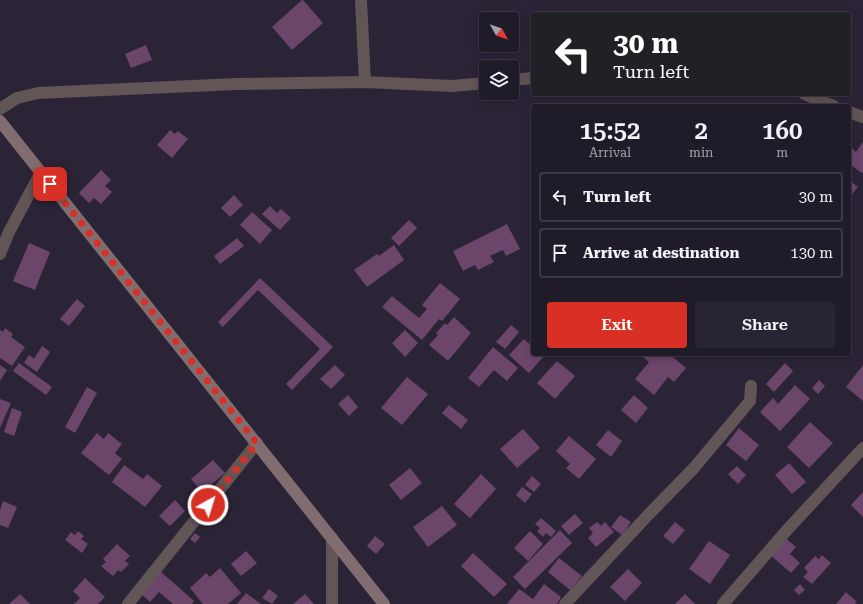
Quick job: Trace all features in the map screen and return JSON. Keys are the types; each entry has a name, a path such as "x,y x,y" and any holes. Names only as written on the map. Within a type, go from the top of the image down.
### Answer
{"street":[{"path":"361,0 365,82"},
{"path":"519,79 531,78"},
{"path":"0,109 17,98 38,93 221,85 365,82 452,86 479,84"},
{"path":"809,96 829,104"},
{"path":"851,113 863,117"},
{"path":"0,121 384,604"},
{"path":"0,254 9,232 41,172"},
{"path":"566,604 692,469 750,401 751,386"},
{"path":"128,604 257,443"},
{"path":"723,604 787,530 863,448"},
{"path":"332,538 332,604"}],"building":[{"path":"302,0 323,23 292,50 272,27"},
{"path":"146,45 152,60 131,68 125,54"},
{"path":"170,130 175,134 178,131 188,139 172,158 157,145"},
{"path":"863,142 862,173 851,165 851,147 856,152"},
{"path":"101,170 111,180 105,186 112,192 101,204 94,198 89,203 79,193"},
{"path":"851,182 858,187 851,196"},
{"path":"234,195 243,205 230,217 221,208"},
{"path":"270,206 277,213 281,209 291,218 280,230 262,214"},
{"path":"252,212 272,230 260,244 240,225"},
{"path":"409,220 417,228 399,246 391,238"},
{"path":"507,224 520,249 506,256 503,250 490,256 494,262 478,270 475,265 463,271 453,251"},
{"path":"237,238 244,246 220,264 214,256"},
{"path":"29,243 50,252 35,290 13,281"},
{"path":"394,245 404,260 367,287 354,270 377,254 379,256"},
{"path":"260,278 333,347 292,390 286,384 320,349 258,290 223,327 218,322"},
{"path":"440,283 460,299 442,321 439,319 422,340 382,307 392,296 419,318 427,309 422,305"},
{"path":"77,299 85,306 69,326 60,319"},
{"path":"454,317 471,333 448,361 429,345 438,335 436,333 445,323 447,325"},
{"path":"511,325 519,332 505,349 496,342"},
{"path":"5,328 13,334 11,337 25,347 12,366 0,358 0,330 3,332"},
{"path":"405,330 418,343 405,357 392,343"},
{"path":"524,339 531,345 531,356 544,356 529,373 509,355"},
{"path":"42,346 50,352 37,372 24,363 29,355 34,359"},
{"path":"493,347 518,368 507,381 494,370 479,387 468,378"},
{"path":"671,356 686,368 674,382 668,377 654,395 635,379 649,362 643,357"},
{"path":"557,361 575,376 555,399 537,383"},
{"path":"19,363 52,387 46,395 13,371"},
{"path":"785,363 793,371 774,392 766,384"},
{"path":"0,365 7,370 0,381"},
{"path":"335,365 345,375 331,389 320,379"},
{"path":"863,365 863,401 846,387"},
{"path":"407,377 428,394 402,425 381,408"},
{"path":"819,380 825,386 818,394 812,388"},
{"path":"795,385 810,399 780,431 760,412 773,398 778,404"},
{"path":"87,387 97,393 75,433 65,427"},
{"path":"348,395 358,407 349,416 338,404"},
{"path":"634,395 648,408 636,423 621,410"},
{"path":"0,399 11,403 0,428"},
{"path":"449,405 468,420 461,429 442,413"},
{"path":"12,408 22,412 14,436 4,432"},
{"path":"810,422 833,443 809,468 787,447"},
{"path":"739,428 759,445 746,461 726,445"},
{"path":"523,429 540,448 517,468 500,449"},
{"path":"608,430 622,441 611,457 596,445"},
{"path":"97,433 104,439 108,433 122,444 115,453 122,459 109,475 81,453"},
{"path":"569,436 596,459 579,479 566,468 570,464 556,451"},
{"path":"213,460 225,473 202,492 191,479"},
{"path":"789,463 806,482 792,494 775,475"},
{"path":"124,465 143,479 147,474 162,486 145,507 112,482"},
{"path":"737,466 746,475 738,484 728,474"},
{"path":"410,468 422,483 401,500 389,485"},
{"path":"481,474 496,489 470,518 454,504"},
{"path":"532,476 541,484 534,492 525,485"},
{"path":"522,487 532,494 525,503 516,495"},
{"path":"863,492 863,517 851,505"},
{"path":"175,500 185,511 170,526 159,516"},
{"path":"3,501 17,507 8,528 0,525 0,510"},
{"path":"442,506 457,525 428,547 413,527"},
{"path":"575,514 583,523 569,535 561,526"},
{"path":"620,515 631,522 622,535 611,527"},
{"path":"541,518 556,531 551,537 546,533 543,537 537,531 540,528 535,524"},
{"path":"597,522 601,526 605,522 614,532 596,547 588,538 593,533 589,528"},
{"path":"675,522 685,530 673,544 663,536"},
{"path":"560,530 572,543 525,589 513,577"},
{"path":"78,531 84,536 81,539 88,544 82,553 65,540 71,532 75,535"},
{"path":"530,531 543,544 528,561 514,548"},
{"path":"195,533 200,537 195,543 190,539"},
{"path":"375,536 385,544 376,554 367,546"},
{"path":"783,536 796,547 790,554 800,563 791,573 768,553"},
{"path":"709,541 730,555 710,584 689,569"},
{"path":"117,544 130,556 125,561 129,564 121,572 118,570 113,576 101,566 106,562 103,559"},
{"path":"246,551 257,563 241,576 231,564"},
{"path":"473,553 507,584 494,597 461,566"},
{"path":"822,555 831,563 812,584 803,577 808,572 804,568 815,556 819,559"},
{"path":"559,558 582,576 570,590 548,572"},
{"path":"220,568 241,593 228,604 203,604 190,588 206,573 210,577"},
{"path":"628,569 642,583 625,601 610,587"},
{"path":"160,571 194,601 192,604 173,604 159,592 150,602 140,593"},
{"path":"85,578 105,597 98,604 74,604 80,598 73,591"},
{"path":"544,584 561,597 557,604 507,604 519,589 533,599"},
{"path":"800,584 805,590 799,595 794,590"},
{"path":"269,589 278,596 272,604 262,598"},
{"path":"846,592 857,602 855,604 836,604"},
{"path":"246,593 261,604 237,604"},
{"path":"20,594 30,604 9,604"},
{"path":"305,594 314,604 293,604"},
{"path":"685,594 695,604 675,604"}],"route":[{"path":"50,184 257,443 208,505"}]}
